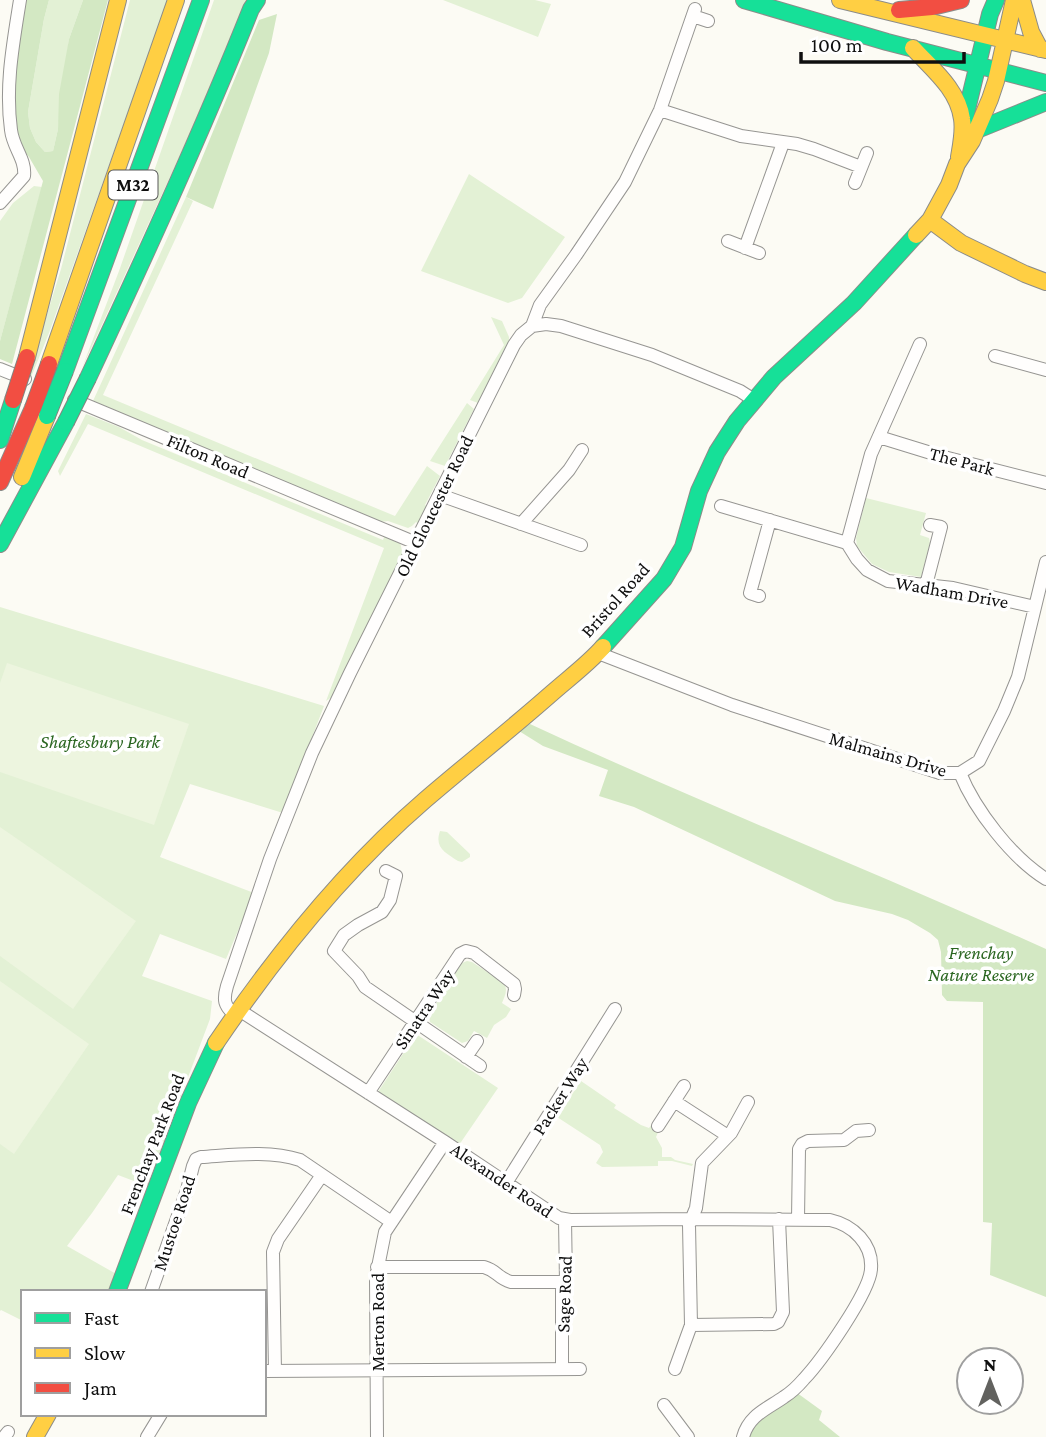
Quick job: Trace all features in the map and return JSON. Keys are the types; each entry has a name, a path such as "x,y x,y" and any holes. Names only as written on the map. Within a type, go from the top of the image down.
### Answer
{"main road":[{"path":"0,440 27,357 118,0"},
{"name":"M32","path":"0,531 40,412 49,364 176,0"},
{"name":"M32","path":"0,482 65,371 201,0"},
{"name":"M32","path":"0,544 88,378 220,88 257,0"},
{"path":"744,0 913,48 982,51"},
{"path":"829,0 882,25 1046,67"},
{"path":"840,0 885,11 982,51 1002,56 1046,83"},
{"path":"885,11 932,7 961,0"},
{"path":"970,129 982,51 996,0"},
{"name":"Bristol Road","path":"237,1012 339,884 380,842 424,801 598,653 664,579 683,547 699,491 717,452 754,400 774,377 854,303 930,220 949,185 970,129 993,92 1014,0"},
{"path":"1002,56 1043,50 1033,37 1022,0"},
{"path":"913,48 954,95 970,129"},
{"path":"970,129 1046,102"},
{"path":"930,220 961,243 1046,282"},
{"name":"Frenchay Park Road","path":"118,1290 191,1094 216,1043 237,1012"},
{"path":"35,1437 47,1416"}],"street":[{"path":"0,204 25,172 14,145 8,107 9,62 20,0"},
{"name":"Old Gloucester Road","path":"237,1012 226,1008 225,994 270,859 312,753 350,673 514,345 532,326 540,305 625,182 660,110 694,13 708,21"},
{"path":"660,110 741,136 814,149 860,167"},
{"path":"746,248 783,143"},
{"path":"855,183 867,153"},
{"path":"728,241 759,253"},
{"path":"532,326 561,326 652,355 740,391 754,400"},
{"path":"722,506 846,543 869,462 920,344"},
{"path":"995,356 1046,370"},
{"name":"Filton Road","path":"0,369 416,543"},
{"name":"The Park","path":"879,437 1046,483"},
{"path":"521,524 579,455 564,454"},
{"path":"440,495 581,545"},
{"path":"759,596 750,593 771,520"},
{"path":"926,585 941,527 930,525"},
{"name":"Wadham Drive","path":"846,543 862,564 881,579 895,583 961,589 1035,607"},
{"name":"Malmains Drive","path":"598,653 732,705 940,773 960,773 979,761 1018,677 1046,562"},
{"path":"960,773 967,790 1004,843 1022,861 1046,878"},
{"path":"386,871 396,876 390,900 382,912 344,935 334,951 365,987 480,1066"},
{"name":"Sinatra Way","path":"368,1093 460,954 466,951 474,953 514,984 514,995"},
{"name":"Packer Way","path":"506,1183 601,1019 615,1009"},
{"name":"Alexander Road","path":"237,1012 445,1142 553,1214 565,1219 830,1220 841,1222 856,1232 866,1246 871,1263 870,1277 852,1312 814,1368 786,1396 761,1411 748,1423 743,1437"},
{"path":"466,1056 477,1041"},
{"path":"658,1126 684,1086"},
{"path":"674,1101 728,1136"},
{"path":"675,1370 691,1325 689,1225 696,1208 702,1163 728,1136 748,1102"},
{"path":"800,1219 799,1149 802,1144 807,1141 844,1140 856,1131 869,1130"},
{"name":"Merton Road","path":"377,1437 377,1267 385,1232 445,1142"},
{"name":"Mustoe Road","path":"152,1290 187,1189 191,1170 197,1159 203,1156 286,1156 300,1160 390,1221"},
{"path":"322,1175 278,1239 273,1252 270,1371 580,1369"},
{"name":"Sage Road","path":"562,1368 562,1290 566,1282 565,1219"},
{"path":"691,1325 778,1322 783,1312 779,1219"},
{"path":"377,1267 484,1267 494,1270 502,1280 511,1282 566,1282"},
{"path":"664,1405 688,1437"},
{"path":"147,1437 160,1416"}],"green space":[{"path":"24,0 49,0 28,112 30,128 36,142 45,152 53,151 58,129 59,94 69,39 83,0 108,0 12,364 0,359 0,341 43,181 17,143 13,93"},
{"path":"49,0 83,0 69,39 53,151 45,152 36,142 30,128 28,112"},
{"path":"130,0 168,0 30,380 29,373 61,269"},
{"path":"214,0 246,0 245,14 82,368 119,271"},
{"path":"443,0 535,0 551,4 538,37"},
{"path":"277,14 269,53 213,209 186,197 259,20"},
{"path":"469,174 565,237 522,298 508,303 421,271"},
{"path":"34,186 42,187 0,341 0,221 13,203"},
{"path":"186,197 193,201 103,395 395,516 427,466 440,476 425,505 428,507 419,524 416,522 408,528 388,521 381,522 93,401"},
{"path":"491,317 502,321 509,341 478,403 470,400 504,345"},
{"path":"467,403 474,409 445,466 430,461"},
{"path":"86,414 383,540 385,535 400,542 403,556 332,697 326,701 384,548 88,424 60,476 58,471"},
{"path":"866,498 926,513 920,535 929,538 930,543 921,577 889,572 872,564 857,546 856,538"},
{"name":"Shaftesbury Park","path":"0,607 324,706 283,813 190,784 160,857 254,893 226,959 160,934 142,976 212,1001 210,1019 147,1186 118,1175 67,1246 118,1275 109,1290 21,1290 21,1320 0,1311"},
{"path":"7,663 189,724 154,825 0,772 0,683"},
{"name":"Frenchay Nature Reserve","path":"530,724 1046,949 1046,1297 990,1275 992,1223 983,1222 983,1002 947,1001 942,995 941,952 938,940 908,920 835,901 634,807 599,796 608,770 543,746 519,731 521,727"},
{"path":"0,827 136,921 73,1009 0,956"},
{"path":"440,831 447,832 470,857 462,862 445,852 439,842"},
{"path":"467,961 504,983 506,991 502,1003 511,1009 506,1017 494,1025 487,1038 474,1031 468,1041 462,1043 430,1022 429,1015 462,963"},
{"path":"0,981 89,1044 14,1154 0,1144"},
{"path":"416,1034 498,1088 459,1145 378,1092"},
{"path":"581,1081 616,1105 614,1108 641,1125 649,1128 652,1124 660,1128 656,1137 662,1148 662,1157 671,1157 693,1164 692,1166 672,1161 658,1161 658,1166 602,1167 596,1163 603,1152 600,1145 557,1117"},
{"path":"793,1390 822,1411 819,1420 840,1437 743,1437 745,1430"}],"traffic: fast":[{"path":"65,371 201,0"},
{"path":"88,378 257,0"},
{"path":"744,0 887,42 1046,83"},
{"path":"964,122 990,14 996,0"},
{"path":"977,130 1046,102"},
{"path":"603,647 664,579 683,547 699,491 717,452 737,421 774,377 854,303 916,235"},
{"path":"47,416 65,371"},
{"path":"66,422 88,378"},
{"path":"0,440 13,400"},
{"path":"0,544 66,422"},
{"path":"118,1290 188,1103 216,1043"}],"traffic: slow":[{"path":"27,357 118,0"},
{"path":"49,364 176,0"},
{"path":"840,0 1046,50"},
{"path":"916,235 930,220 957,164 972,141 990,99 1014,0"},
{"path":"1022,0 1031,32 1040,49"},
{"path":"913,48 943,80 960,108 963,124 959,157"},
{"path":"930,220 961,243 1046,282"},
{"path":"22,477 47,416"},
{"path":"216,1043 287,946 367,855 425,800 603,647"},
{"path":"35,1437 47,1416"}],"traffic: jam":[{"path":"899,10 932,7 961,0"},
{"path":"13,400 27,357"},
{"path":"33,408 49,364"},
{"path":"0,482 33,408"}]}
